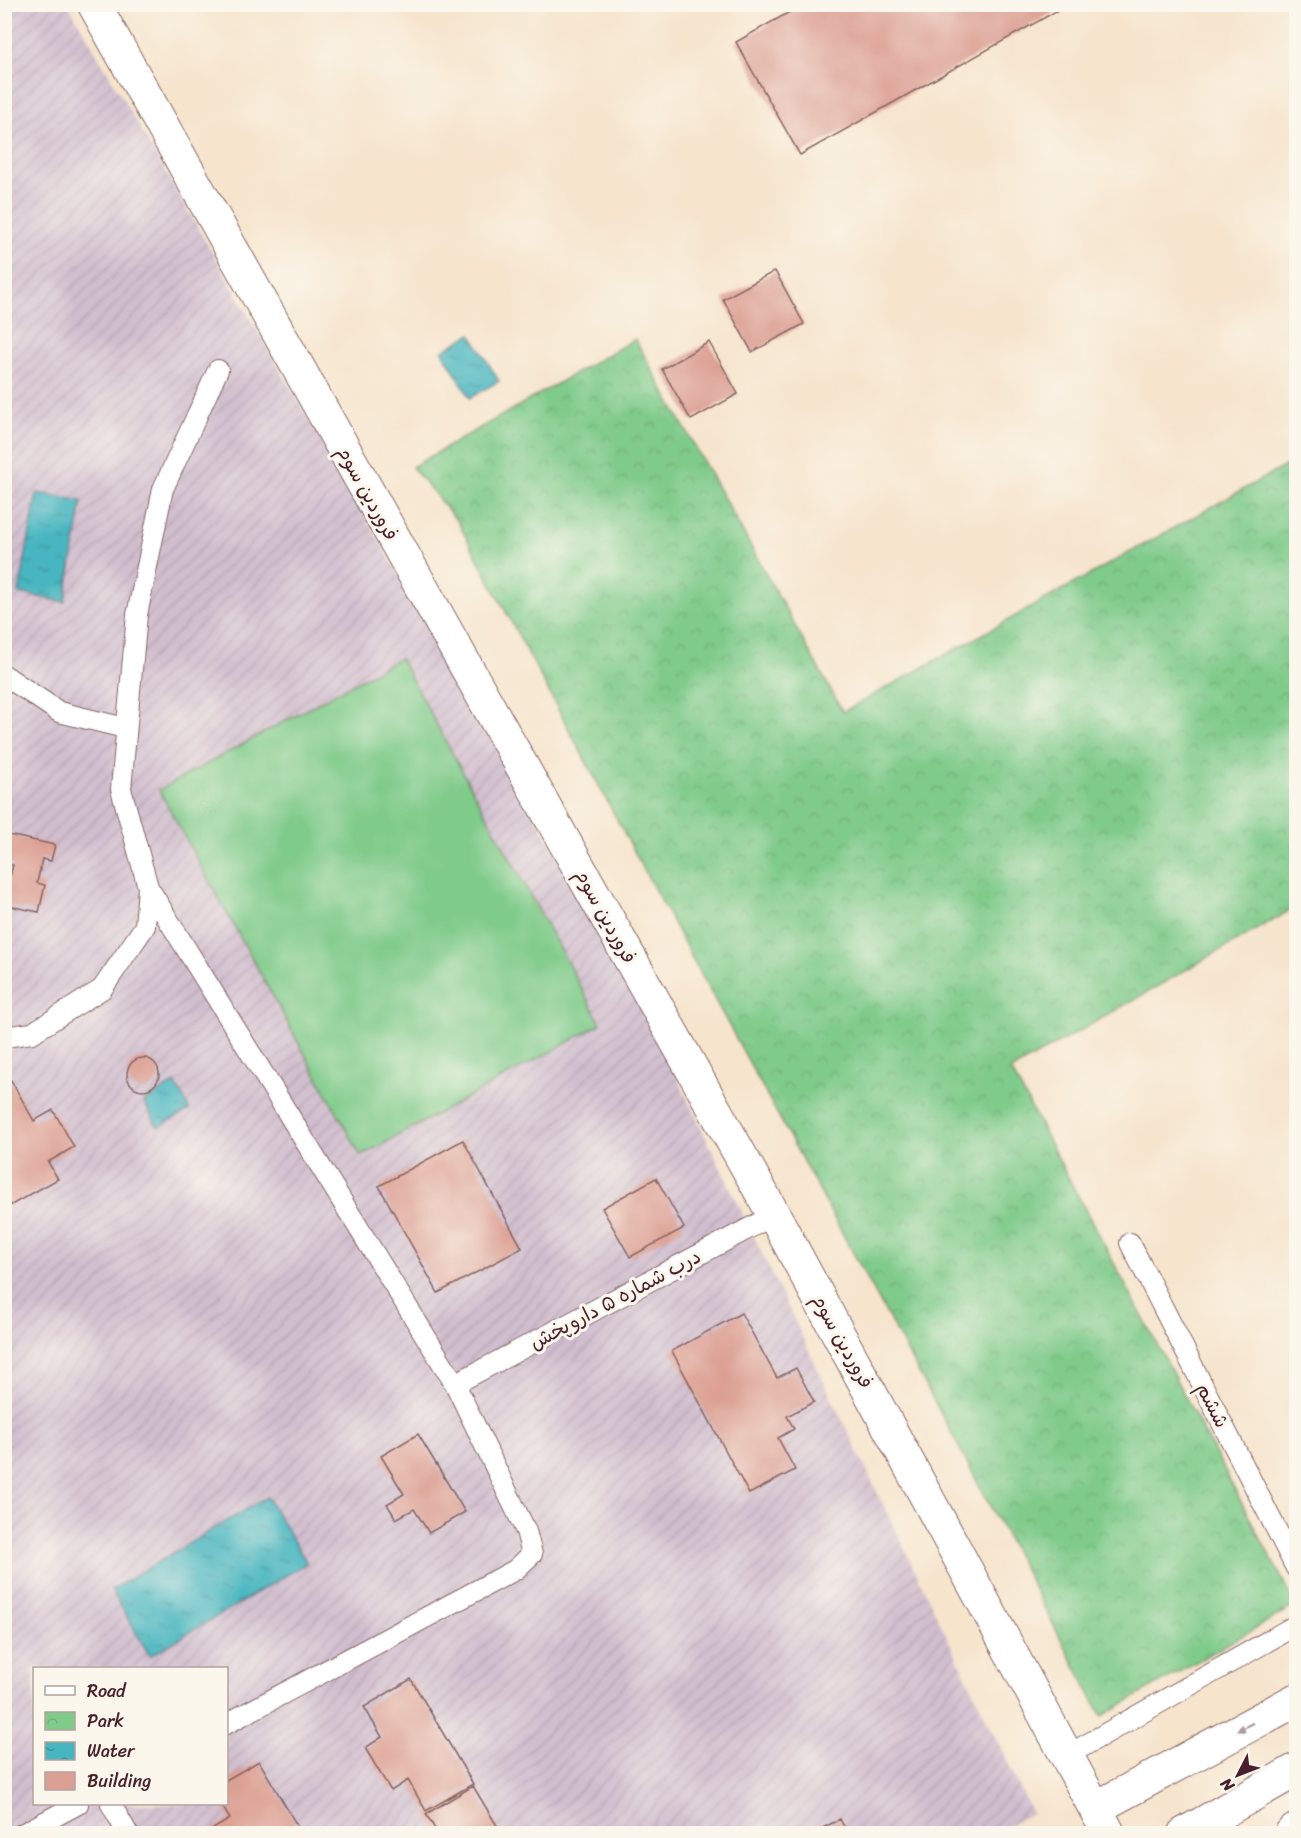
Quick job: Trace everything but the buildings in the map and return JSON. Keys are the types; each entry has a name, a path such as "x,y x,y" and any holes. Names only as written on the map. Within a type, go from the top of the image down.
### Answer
{"street":[{"name":"فروردین سوم","path":"94,4 774,1215 1103,1821"},
{"path":"1103,1821 1296,1700"},
{"path":"1184,1833 1296,1770"},
{"path":"1291,1833 1296,1830"}],"lane":[{"path":"218,370 163,489 137,615 121,789 148,887 455,1384 526,1531 532,1554 515,1570 228,1723"},
{"path":"4,675 59,712 125,728"},
{"path":"4,1037 32,1033 102,988 145,926 148,887"},
{"name":"درب شماره ۵ داروپخش","path":"455,1384 774,1215"},
{"name":"ششم","path":"1130,1243 1296,1568"},
{"path":"1068,1755 1296,1625"},
{"path":"22,1833 74,1805"},
{"path":"112,1805 128,1833"}],"shaded area":[{"path":"68,4 452,666 644,1009 1032,1813 993,1834 5,1834 4,5"}],"green space":[{"path":"635,339 843,712 1296,460 1296,907 1011,1070 1296,1605 1102,1716 939,1410 644,870 458,522 412,467"},
{"path":"400,658 601,1024 361,1156 159,790"}],"water":[{"path":"471,334 499,381 470,398 442,351"},
{"path":"37,493 82,501 65,602 19,593"},
{"path":"175,1083 190,1110 158,1127 144,1102"},
{"path":"267,1497 307,1563 150,1656 111,1590"}]}
